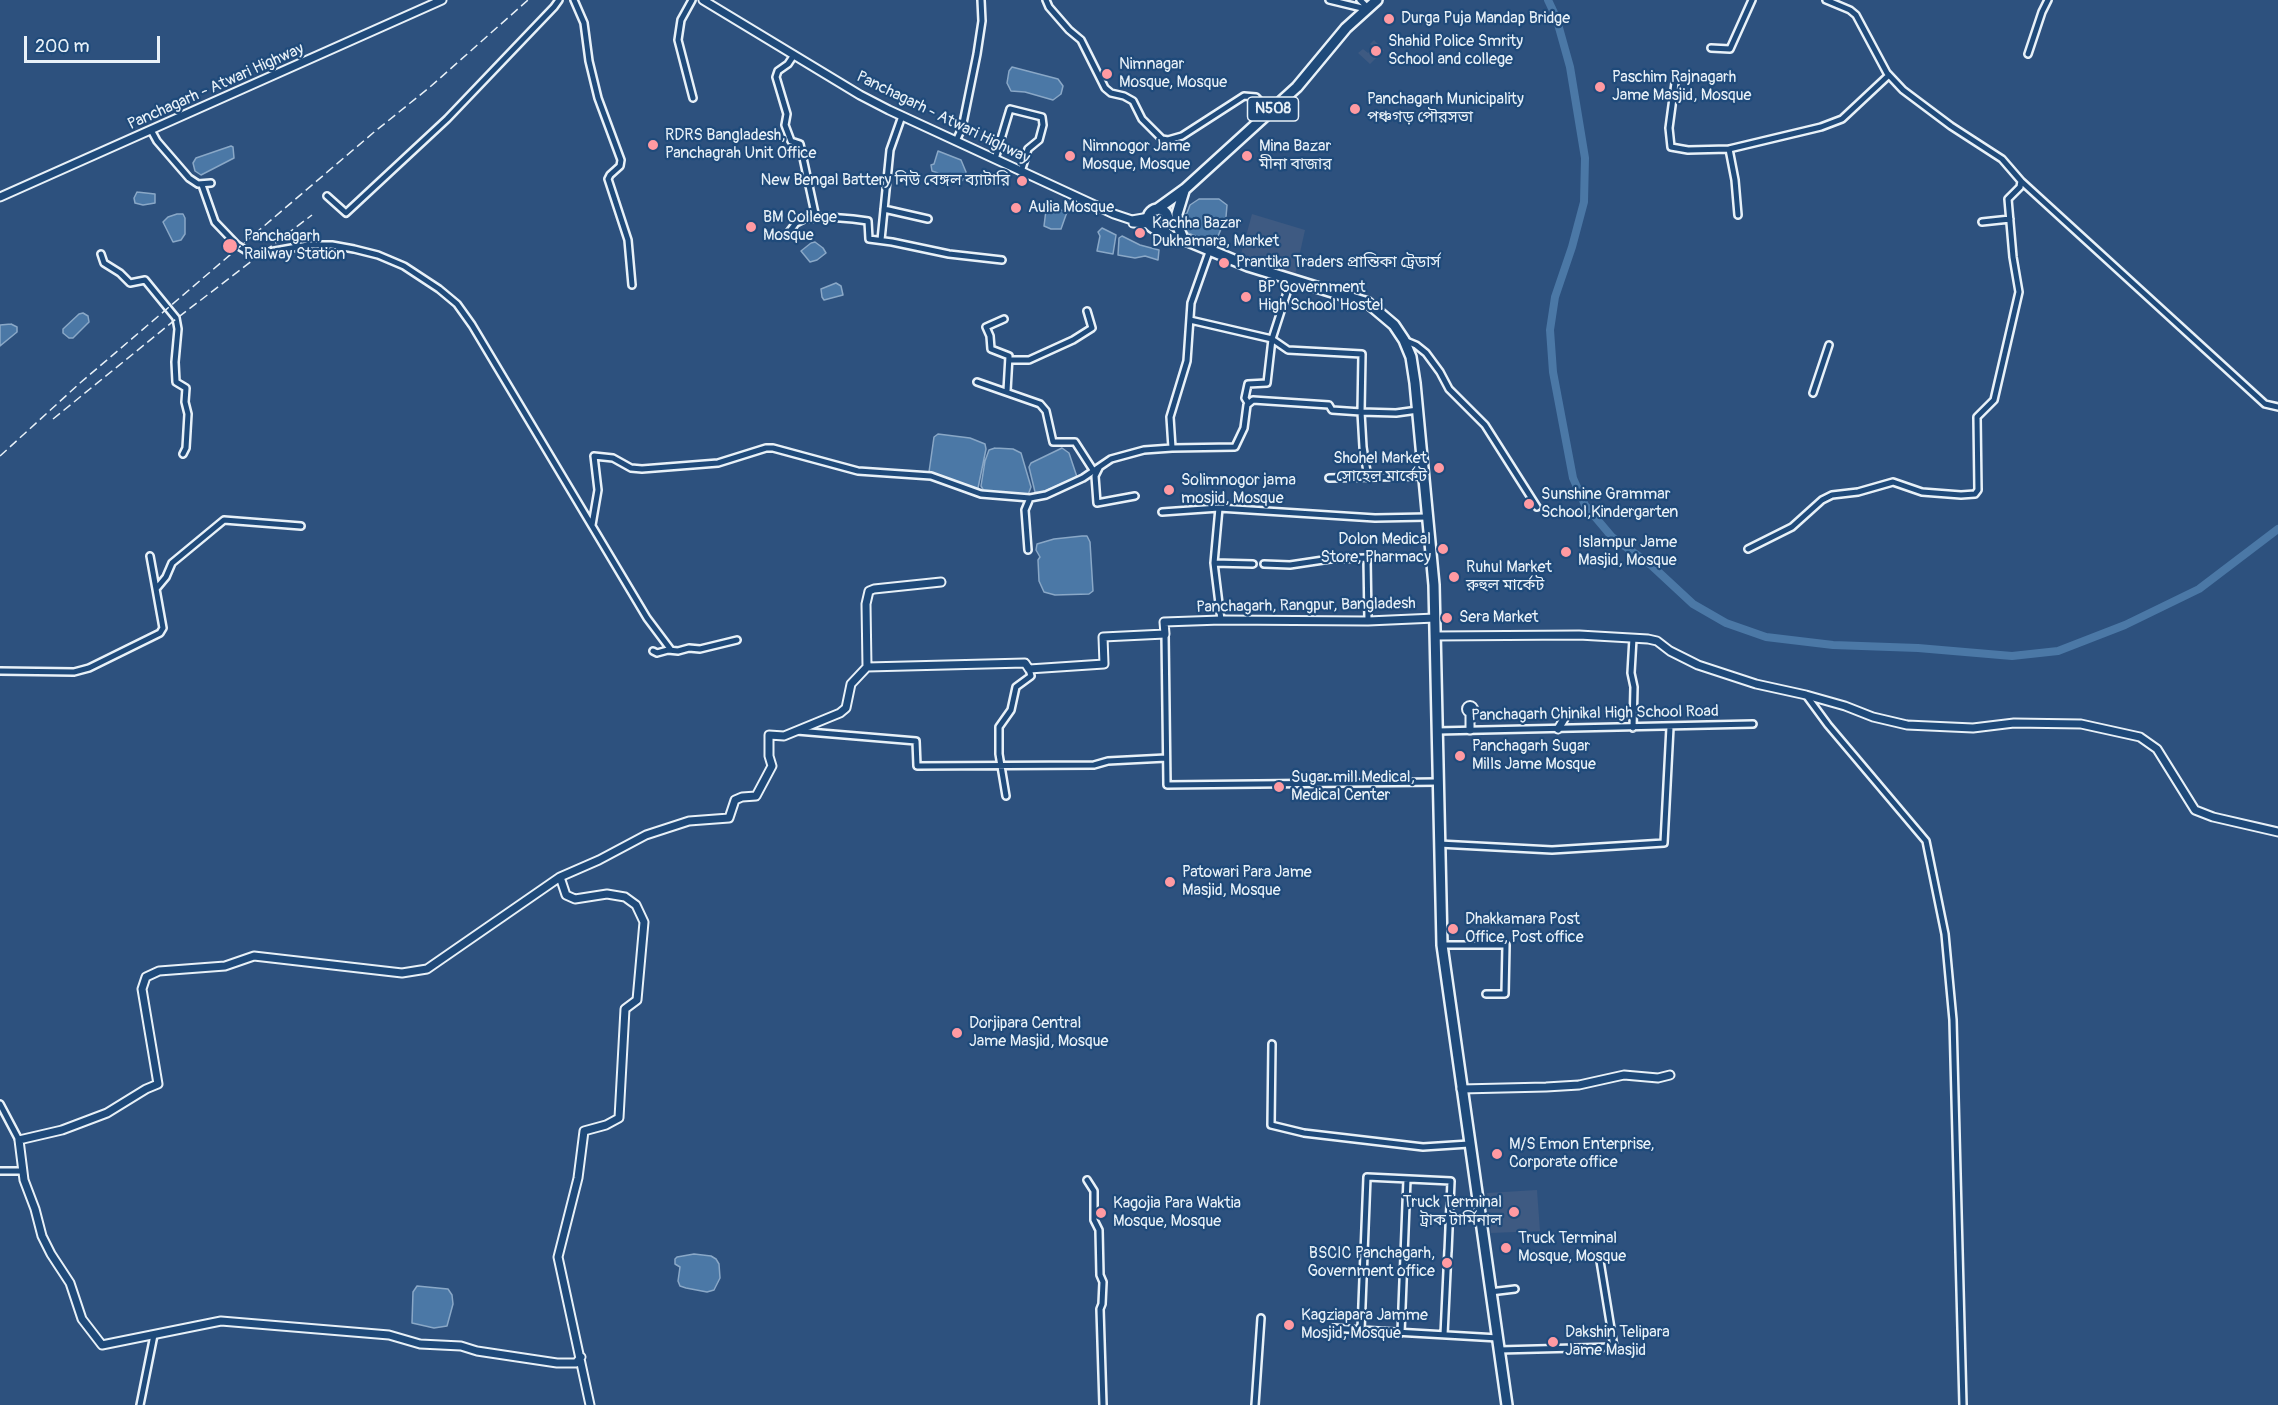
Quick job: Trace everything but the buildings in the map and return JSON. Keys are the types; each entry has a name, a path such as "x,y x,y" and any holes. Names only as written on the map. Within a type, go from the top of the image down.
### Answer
{"highway":[{"name":"N508","path":"1168,203 1306,78 1336,39 1377,0"},
{"path":"1185,189 1177,214 1177,224 1182,236 1209,252 1368,303 1388,319 1404,340 1412,364 1429,517 1435,618 1442,945 1507,1405"},
{"path":"1163,231 1167,224 1168,203"},
{"path":"1152,217 1168,203"},
{"path":"1152,217 1161,210 1167,214"},
{"path":"1152,217 1154,228 1173,238 1182,236"}],"street":[{"name":"Panchagarh - Atwari Highway","path":"0,197 442,0"},
{"path":"327,196 346,213 443,123 554,8 559,0"},
{"path":"574,0 582,16 589,62 598,98 621,160 620,166 608,177 628,240 632,285"},
{"path":"692,0 681,20 678,40 693,98"},
{"name":"Panchagarh - Atwari Highway","path":"703,0 860,95 902,116 1133,223 1152,217"},
{"path":"957,141 962,128 977,54 982,21 981,0"},
{"path":"1046,0 1049,7 1069,30 1081,40 1105,88 1111,93 1133,101 1142,119 1162,139 1168,140 1182,136 1244,96 1256,97 1270,112"},
{"path":"1329,0 1367,9"},
{"path":"1360,0 1367,9"},
{"path":"1711,48 1731,49 1752,2 1745,0"},
{"path":"1826,0 1856,15 1889,75 1903,90 2002,159 2021,180 2265,404 2278,407"},
{"path":"1846,0 1850,10"},
{"path":"2028,54 2048,0"},
{"path":"794,55 776,77 787,114 784,122 792,143 800,144 816,218"},
{"path":"1675,83 1670,128 1671,147 1688,150 1729,149 1821,127 1842,119 1889,75"},
{"path":"995,159 1010,109 1042,117 1043,125 1039,140 1026,152 1021,172"},
{"path":"881,240 891,143 902,116"},
{"path":"151,130 157,141 189,178 202,185 211,183"},
{"path":"1729,149 1738,215"},
{"path":"1749,549 1792,527 1822,500 1832,495 1858,492 1893,482 1922,492 1961,495 1975,494 1978,490 1977,417 1994,400 2019,292 2008,199 2020,187 2021,180"},
{"path":"202,185 215,222 237,245 253,255 308,245 332,245 354,249 378,255 404,266 450,298 472,325 647,618 670,650"},
{"path":"884,209 928,219"},
{"path":"789,232 799,221 816,218 834,217 868,221 868,237 949,254 1002,260"},
{"path":"1982,222 2010,219"},
{"path":"1172,448 1170,417 1187,361 1192,298 1209,252"},
{"path":"101,254 104,263 120,273 130,283 145,280 176,318 178,329 175,354 176,382 186,388 184,402 188,414 186,448 183,454"},
{"path":"592,525 598,490 594,456 613,458 631,468 642,469 718,463 766,448 773,448 858,471 931,476 981,494 1030,498 1063,488 1112,459 1133,452 1172,448 1235,447 1244,428 1248,384 1268,383 1272,339 1291,280"},
{"path":"1009,360 1029,360 1073,340 1092,328 1087,311"},
{"path":"1004,319 986,327 990,336 991,349 1008,354 1007,391"},
{"path":"1190,320 1272,339 1288,350 1362,354 1362,440 1368,478"},
{"path":"1404,340 1416,345 1426,353 1449,389 1485,425 1537,507"},
{"path":"1813,393 1829,345"},
{"path":"977,382 1040,404 1046,411 1053,442 1075,442 1093,470"},
{"path":"1248,403 1253,400 1263,400 1329,405 1332,410 1361,412 1396,413 1418,410"},
{"path":"1099,467 1095,476 1096,503 1136,496"},
{"path":"1329,478 1424,476"},
{"path":"1028,550 1025,510 1030,498"},
{"path":"1219,508 1214,563 1221,620"},
{"path":"1162,512 1219,508 1375,518 1429,517"},
{"path":"156,590 166,578 172,563 224,520 301,525"},
{"path":"0,671 74,672 89,668 160,633 163,628 150,556"},
{"path":"1264,564 1290,565 1330,559 1367,558 1368,621"},
{"path":"1214,563 1253,564"},
{"path":"19,1140 62,1130 107,1113 158,1084 142,989 146,977 159,971 225,966 254,956 402,973 428,969 560,877 599,861 646,835 688,821 729,818 735,801 742,797 756,796 772,766 769,756 769,735 784,736 840,713 846,708 851,684 867,667 869,591 941,582"},
{"name":"Panchagarh, Rangpur, Bangladesh","path":"1165,634 1164,622 1368,621 1435,618"},
{"path":"1029,669 1104,664 1103,638 1165,634 1167,785 1438,782"},
{"path":"1435,636 1579,635 1657,641 1670,651 1698,665 1756,684 1806,695 1873,717 1907,725 1973,728 2014,723 2081,724 2140,738 2157,749 2195,810 2213,817 2278,832"},
{"path":"1633,638 1631,673 1634,687 1633,728"},
{"path":"653,651 657,653 689,648 700,649 737,639"},
{"path":"867,667 1025,663 1030,676 1016,687 1011,710 999,727 1000,764 1006,796"},
{"path":"1806,695 1828,725 1926,841 1945,934 1953,1020 1963,1405"},
{"path":"1470,713 1470,730"},
{"path":"1558,729 1567,714"},
{"name":"Panchagarh Chinikal High School Road","path":"1437,731 1753,724"},
{"path":"1439,844 1552,850 1664,843 1670,726"},
{"path":"795,731 916,741 917,766 1094,765 1108,761 1166,758"},
{"path":"560,877 566,895 575,899 607,894 625,897 636,905 644,922 637,1000 625,1009 619,1118 606,1125 584,1131 578,1178 558,1257 590,1405"},
{"path":"1442,945 1506,945 1505,994 1486,994"},
{"path":"1272,1044 1271,1125 1304,1133 1413,1146 1469,1144"},
{"path":"1461,1089 1579,1085 1624,1075 1658,1078 1670,1075"},
{"path":"0,1104 19,1140 23,1171 42,1236 70,1283 82,1319 102,1345 221,1321 389,1335 420,1344 461,1346 477,1351 557,1364 576,1363 581,1357"},
{"path":"0,1171 23,1171"},
{"path":"1361,1330 1368,1177 1451,1181 1444,1335"},
{"path":"1401,1333 1407,1179"},
{"path":"1087,1180 1094,1191 1094,1220 1099,1230 1100,1275 1103,1281 1100,1309 1103,1405"},
{"path":"1499,1350 1614,1347 1600,1261"},
{"path":"1490,1292 1515,1289"},
{"path":"1255,1405 1261,1318"},
{"path":"1334,1328 1498,1338"},
{"path":"140,1405 153,1335"}],"shaded area":[{"name":"Shahid Police Smrity School and college","path":"1374,40 1384,50 1370,64 1358,53 1363,49 1368,53 1374,47 1370,44"},
{"path":"1012,67 1058,79 1063,86 1061,94 1053,100 1025,92 1011,91 1007,83"},
{"path":"231,146 234,158 201,175 195,171 193,163 196,158"},
{"path":"938,151 961,160 966,172 963,180 932,171 931,165 934,164"},
{"path":"137,192 155,194 155,203 143,205 135,203 134,198"},
{"path":"1199,199 1219,199 1227,205 1226,217 1213,243 1183,231 1178,219 1187,213 1190,205"},
{"path":"1050,206 1067,212 1061,229 1044,226 1046,210"},
{"path":"183,214 185,218 185,234 181,240 173,242 163,222 168,217"},
{"path":"1252,214 1305,230 1295,275 1240,258"},
{"path":"1102,228 1116,235 1113,254 1097,251 1100,236 1098,232"},
{"path":"1122,236 1140,245 1159,250 1158,260 1145,256 1135,258 1118,255 1119,238"},
{"path":"815,242 826,253 810,262 801,251"},
{"path":"836,283 841,286 843,295 824,300 821,289"},
{"path":"83,313 88,316 89,322 73,338 69,338 63,333 63,329"},
{"path":"11,324 17,327 17,332 0,346 0,325"},
{"path":"938,434 970,438 985,444 978,488 972,489 929,472 934,437"},
{"path":"1062,448 1069,453 1077,477 1040,493 1035,492 1029,467 1031,463"},
{"path":"1013,449 1021,453 1031,487 1028,495 984,491 981,486 985,461 989,450"},
{"path":"1087,536 1090,542 1093,591 1089,594 1055,595 1044,592 1039,581 1038,560 1040,557 1036,550 1037,544 1054,539"},
{"name":"Truck Terminal ট্রাক টার্মিনাল","path":"1537,1190 1540,1231 1491,1233 1487,1193"},
{"path":"694,1254 711,1256 719,1264 720,1278 714,1290 707,1292 680,1286 678,1281 680,1267 675,1264 675,1259"},
{"path":"417,1286 448,1289 452,1295 453,1304 447,1326 434,1328 412,1323 413,1292"}],"waterway":[{"path":"1548,0 1556,17 1570,67 1585,158 1584,202 1555,297 1550,330 1553,372 1573,478 1585,505 1612,537 1651,565 1693,604 1726,623 1766,637 1833,645 1918,648 2012,656 2058,651 2125,625 2199,589 2278,529"}],"railway":[{"path":"0,456 80,383 430,87 528,0"},
{"path":"53,419 176,319 312,215"}],"place":[{"name":"Durga Puja Mandap Bridge","path":"1389,19"},
{"name":"Shahid Police Smrity School and college","path":"1376,51"},
{"name":"Nimnagar Mosque, Mosque","path":"1107,74"},
{"name":"Paschim Rajnagarh Jame Masjid, Mosque","path":"1600,87"},
{"name":"Panchagarh Municipality পঞ্চগড় পৌরসভা","path":"1355,109"},
{"name":"RDRS Bangladesh, Panchagrah Unit Office","path":"653,145"},
{"name":"Nimnogor Jame Mosque, Mosque","path":"1070,156"},
{"name":"Mina Bazar মীনা বাজার","path":"1247,156"},
{"name":"New Bengal Battery নিউ বেঙ্গল ব্যাটারি","path":"1022,181"},
{"name":"Aulia Mosque","path":"1016,208"},
{"name":"BM College Mosque","path":"751,227"},
{"name":"Kachha Bazar Dukhamara, Market","path":"1140,233"},
{"name":"Panchagarh Railway Station","path":"230,246"},
{"name":"Prantika Traders প্রান্তিকা ট্রেডার্স","path":"1224,263"},
{"name":"BP Government High School Hostel","path":"1246,297"},
{"name":"Shohel Market সোহেল মার্কেট","path":"1439,468"},
{"name":"Solimnogor jama mosjid, Mosque","path":"1169,490"},
{"name":"Sunshine Grammar School,Kindergarten","path":"1529,504"},
{"name":"Dolon Medical Store, Pharmacy","path":"1443,549"},
{"name":"Islampur Jame Masjid, Mosque","path":"1566,552"},
{"name":"Ruhul Market রুহুল মার্কেট","path":"1454,577"},
{"name":"Sera Market","path":"1447,618"},
{"name":"Panchagarh Sugar Mills Jame Mosque","path":"1460,756"},
{"name":"Sugar mill Medical, Medical Center","path":"1279,787"},
{"name":"Patowari Para Jame Masjid, Mosque","path":"1170,882"},
{"name":"Dhakkamara Post Office, Post office","path":"1453,929"},
{"name":"Dorjipara Central Jame Masjid, Mosque","path":"957,1033"},
{"name":"M/S Emon Enterprise, Corporate office","path":"1497,1154"},
{"name":"Truck Terminal ট্রাক টার্মিনাল","path":"1514,1212"},
{"name":"Kagojia Para Waktia Mosque, Mosque","path":"1101,1213"},
{"name":"Truck Terminal Mosque, Mosque","path":"1506,1248"},
{"name":"BSCIC Panchagarh, Government office","path":"1447,1263"},
{"name":"Kagziapara Jamme Mosjid, Mosque","path":"1289,1325"},
{"name":"Dakshin Telipara Jame Masjid","path":"1553,1342"}]}
